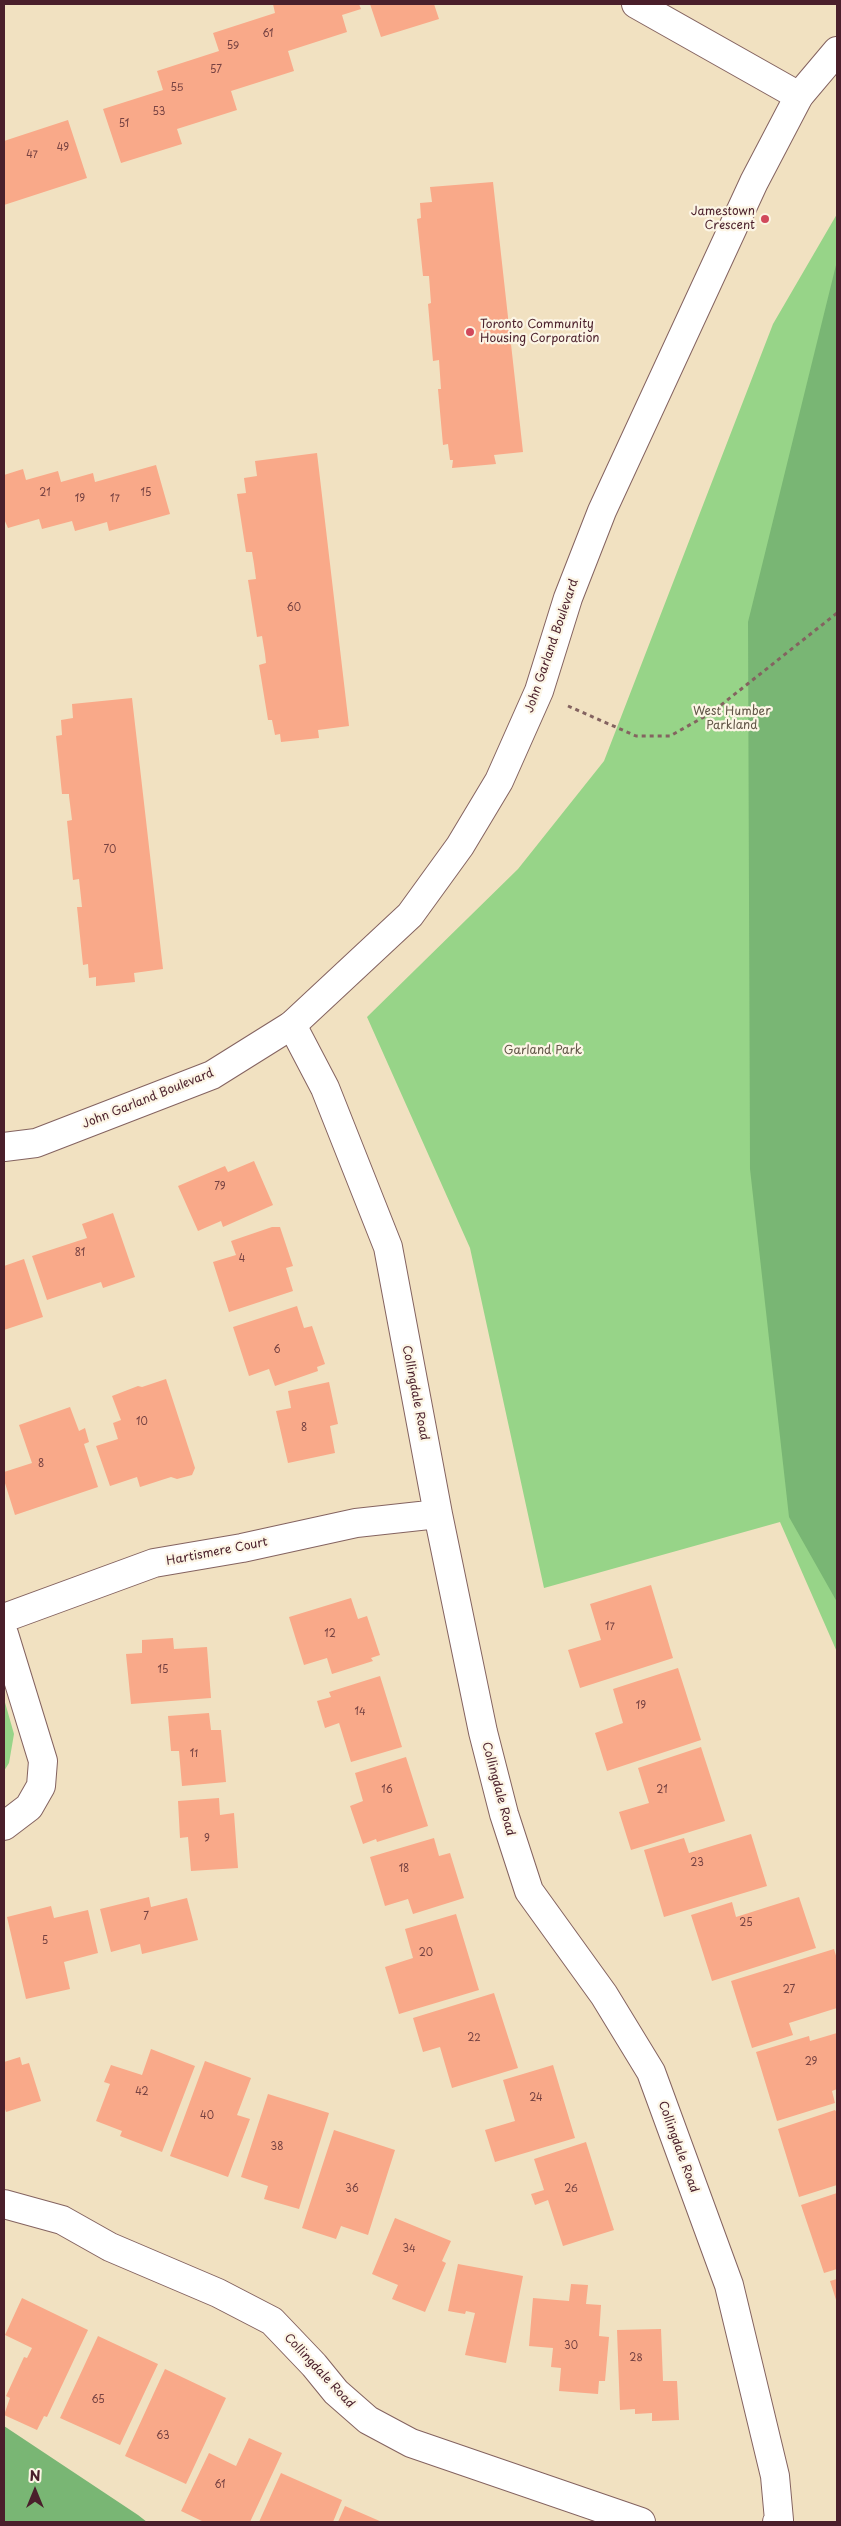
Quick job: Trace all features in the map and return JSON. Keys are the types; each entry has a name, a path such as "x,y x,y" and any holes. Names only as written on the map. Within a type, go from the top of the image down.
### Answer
{"street":[{"path":"636,4 799,96"},
{"name":"John Garland Boulevard","path":"4,1147 36,1143 212,1075 292,1025 410,915 460,846 499,781 540,691 568,598 602,511 754,182 799,96 837,51"},
{"name":"Collingdale Road","path":"292,1025 325,1088 388,1247 438,1514 483,1732 504,1814 529,1891 598,1987 651,2072 729,2286 774,2476 779,2520 777,2522"},
{"name":"Hartismere Court","path":"4,1618 154,1564 242,1548 356,1523 438,1514"},
{"path":"4,1634 44,1761 44,1769 41,1786 30,1807 4,1826"},
{"name":"Collingdale Road","path":"4,2204 62,2220 110,2248 218,2293 272,2321 314,2365 336,2392 368,2420 411,2443 641,2522"}],"path":[{"path":"540,691 576,710 636,736 670,736 711,713 837,613"}],"green space":[{"path":"837,214 837,1652 780,1522 544,1588 470,1248 367,1017 518,869 604,761 773,324"},
{"path":"837,261 837,1602 789,1517 750,1169 748,622"},
{"path":"4,1699 14,1734 9,1763 4,1771"},
{"path":"4,2426 138,2515 147,2522 4,2522"}],"building":[{"path":"273,4 359,4 361,9 342,15 347,32 288,51 294,71 231,91 237,110 177,129 182,144 121,163 103,109 163,90 157,71 219,51 213,33 275,13"},
{"path":"370,4 434,4 439,19 381,37"},
{"path":"68,120 87,178 4,205 4,141"},
{"name":"Toronto Community Housing Corporation","path":"493,182 523,452 494,455 496,464 452,468 453,460 450,460 448,444 443,445 438,389 441,389 439,360 433,361 428,304 431,303 429,276 423,276 417,219 421,218 420,203 432,202 430,187"},
{"path":"317,453 349,726 318,730 319,738 281,742 280,734 275,735 272,720 268,720 259,665 266,663 265,654 262,636 257,637 248,580 256,579 254,564 252,552 246,552 237,494 246,493 244,478 257,476 255,461"},
{"path":"156,465 170,514 109,531 107,522 75,531 72,521 42,529 39,519 8,528 4,519 4,475 23,469 26,480 58,471 61,482 93,473 95,482"},
{"path":"132,698 163,969 134,973 135,982 96,986 96,977 89,978 88,964 83,965 77,907 82,907 79,879 73,880 67,821 72,820 69,794 62,794 56,736 62,735 61,720 73,718 72,704"},
{"path":"254,1161 273,1205 223,1227 221,1221 198,1231 178,1186 225,1166 228,1172"},
{"path":"113,1213 135,1277 103,1288 101,1282 47,1300 32,1256 87,1238 82,1224"},
{"path":"272,1227 280,1227 293,1266 286,1268 293,1291 229,1312 213,1262 236,1255 231,1241"},
{"path":"24,1259 43,1317 4,1330 4,1266"},
{"path":"297,1306 304,1328 312,1326 325,1364 317,1367 318,1371 275,1386 269,1369 249,1376 233,1327"},
{"path":"166,1379 195,1468 192,1475 177,1479 171,1477 140,1487 137,1477 110,1486 96,1446 118,1439 113,1423 121,1420 112,1396 138,1386 142,1387"},
{"path":"329,1382 338,1424 330,1426 335,1453 288,1463 276,1411 291,1408 288,1391"},
{"path":"70,1407 79,1431 85,1428 89,1442 84,1444 98,1487 15,1515 4,1480 4,1472 32,1463 19,1425"},
{"path":"651,1585 673,1658 580,1688 568,1650 601,1640 590,1604"},
{"path":"351,1598 358,1619 367,1616 380,1655 371,1658 373,1661 332,1674 327,1658 304,1665 289,1617"},
{"path":"173,1638 174,1649 207,1647 211,1698 131,1704 126,1654 142,1653 142,1640"},
{"path":"678,1668 701,1740 607,1771 595,1733 623,1723 613,1689"},
{"path":"380,1676 402,1747 351,1762 339,1723 325,1728 317,1701 331,1697 329,1692"},
{"path":"209,1713 211,1730 221,1730 226,1782 182,1786 179,1751 171,1751 168,1716"},
{"path":"701,1747 725,1821 631,1850 619,1812 649,1803 638,1768"},
{"path":"406,1757 428,1826 377,1842 376,1839 363,1844 350,1806 363,1801 355,1773"},
{"path":"219,1798 220,1815 234,1813 238,1868 191,1871 188,1837 180,1838 178,1801"},
{"path":"751,1834 767,1886 664,1917 644,1850 684,1838 689,1853"},
{"path":"434,1838 439,1856 450,1853 464,1898 413,1914 408,1899 385,1906 370,1857"},
{"path":"149,1897 151,1907 187,1898 198,1940 142,1954 140,1944 111,1952 100,1909"},
{"path":"799,1897 816,1948 712,1981 691,1915 732,1902 736,1917"},
{"path":"51,1906 54,1918 88,1910 98,1953 64,1962 70,1989 26,1999 7,1917"},
{"path":"456,1914 479,1990 399,2014 385,1967 413,1958 405,1929"},
{"path":"834,1949 837,1959 837,2008 789,2023 793,2035 752,2048 731,1981"},
{"path":"494,1993 518,2068 452,2088 440,2047 423,2052 413,2018"},
{"path":"837,2033 837,2089 832,2091 835,2103 777,2121 756,2052 809,2036 810,2041"},
{"path":"151,2049 195,2066 162,2152 120,2136 122,2131 96,2121 110,2084 104,2082 111,2065 142,2075"},
{"path":"20,2057 22,2065 29,2063 41,2101 6,2112 4,2106 4,2062"},
{"path":"205,2061 251,2078 237,2115 250,2119 228,2177 170,2156"},
{"path":"553,2065 575,2138 495,2162 485,2130 515,2121 503,2080"},
{"path":"268,2094 329,2113 299,2209 264,2199 268,2186 241,2177"},
{"path":"835,2110 837,2113 837,2185 799,2197 778,2129"},
{"path":"334,2130 395,2150 368,2235 341,2226 336,2239 302,2228"},
{"path":"586,2142 614,2230 563,2246 548,2200 535,2205 531,2194 544,2190 534,2159"},
{"path":"837,2193 837,2269 824,2273 801,2205"},
{"path":"395,2218 451,2241 442,2261 446,2263 425,2312 392,2299 398,2285 372,2274"},
{"path":"458,2264 523,2276 506,2363 465,2355 475,2313 466,2311 465,2314 448,2311"},
{"path":"837,2279 837,2303 830,2281"},
{"path":"571,2284 588,2285 586,2304 601,2305 599,2336 609,2337 605,2381 599,2381 598,2394 559,2391 561,2368 551,2367 553,2348 529,2346 533,2298 569,2301"},
{"path":"22,2298 88,2330 47,2417 44,2416 37,2430 4,2415 10,2398 6,2396 24,2357 27,2358 32,2348 5,2335"},
{"path":"661,2329 663,2381 677,2381 679,2420 652,2421 652,2413 635,2414 635,2409 620,2410 617,2330"},
{"path":"98,2336 158,2364 120,2445 60,2418"},
{"path":"165,2369 226,2398 186,2484 125,2456"},
{"path":"249,2438 282,2453 250,2522 204,2522 181,2511 209,2453 236,2466"},
{"path":"281,2473 342,2500 333,2522 259,2522"},
{"path":"345,2506 382,2522 338,2522"}],"place":[{"name":"Jamestown Crescent","path":"765,219"},
{"name":"Toronto Community Housing Corporation","path":"470,332"}],"park label":[{"name":"West Humber Parkland","path":"732,719"},
{"name":"Garland Park","path":"543,1051"}]}
